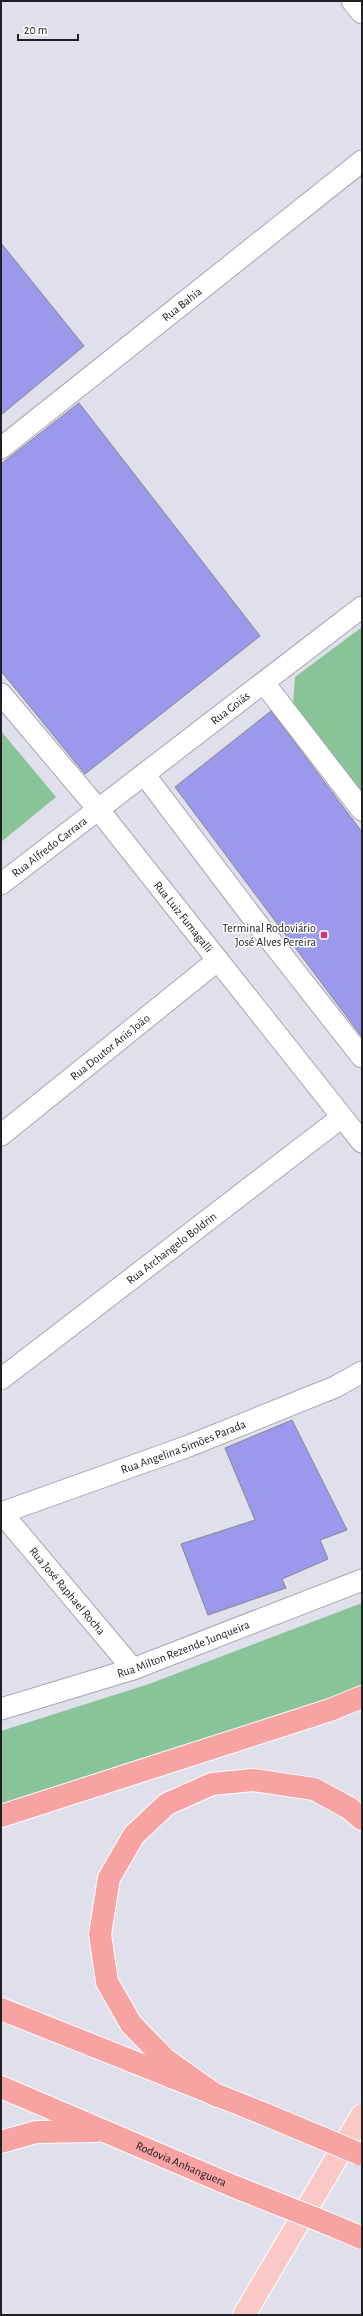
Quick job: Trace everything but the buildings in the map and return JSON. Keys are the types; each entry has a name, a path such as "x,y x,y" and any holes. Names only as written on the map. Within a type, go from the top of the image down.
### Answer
{"highway":[{"path":"1,1816 330,1710 362,1697"},
{"path":"217,2096 165,2059 130,2024 107,1982 100,1934 109,1878 134,1835 167,1804 212,1784 253,1780 314,1789 349,1808 362,1819"},
{"path":"1,2009 361,2155"},
{"name":"Rodovia Anhanguera","path":"1,2087 105,2130 233,2186 362,2238"},
{"path":"1,2142 36,2132 105,2130"}],"main road":[{"path":"244,2315 362,2115"}],"street":[{"path":"352,1 362,13"},
{"name":"Rua Bahia","path":"1,448 362,161"},
{"name":"Rua Goiás","path":"98,809 264,683 362,606"},
{"path":"264,683 362,810"},
{"name":"Rua Luiz Fumagalli","path":"1,694 98,809 362,1142"},
{"path":"144,774 256,922 362,1057"},
{"name":"Rua Alfredo Carrara","path":"1,884 98,809"},
{"name":"Rua Doutor Anis João","path":"1,1135 218,960"},
{"name":"Rua Archangelo Boldrin","path":"1,1379 342,1117"},
{"name":"Rua Angelina Simões Parada","path":"1,1512 186,1447 335,1387 362,1372"},
{"name":"Rua José Raphael Rocha","path":"1,1512 133,1669"},
{"name":"Rua Milton Rezende Junqueira","path":"1,1709 133,1669 362,1580"}],"green space":[{"path":"362,627 362,793 293,704 295,677"},
{"path":"1,731 56,797 1,842"},
{"path":"362,1603 362,1688 91,1775 1,1807 1,1731 149,1684"}],"place":[{"name":"Terminal Rodoviário José Alves Pereira","path":"324,935"}]}
